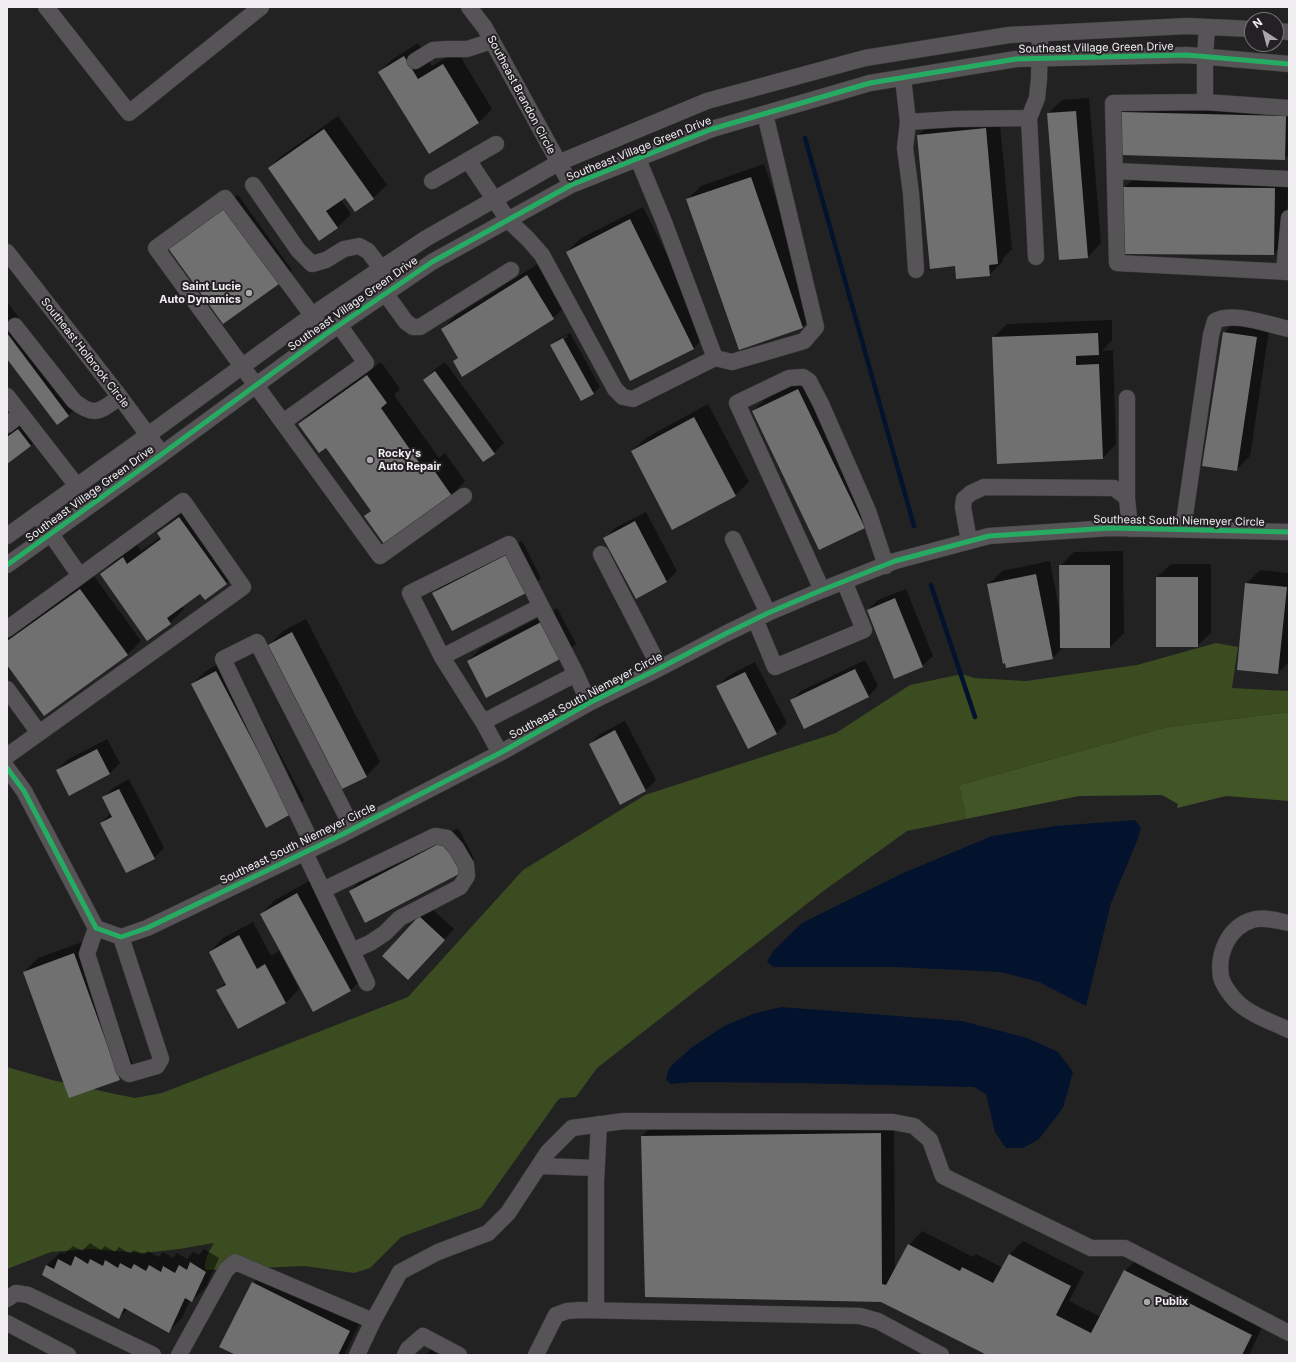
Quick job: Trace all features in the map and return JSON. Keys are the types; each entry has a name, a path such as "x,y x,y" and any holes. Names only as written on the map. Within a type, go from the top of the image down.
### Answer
{"street":[{"path":"46,7 129,113 261,7"},
{"name":"Southeast Brandon Circle","path":"469,7 485,28 571,185"},
{"name":"Southeast Village Green Drive","path":"7,536 312,316 425,239 558,163 707,101 866,58 1009,35 1187,26 1244,29"},
{"path":"1205,102 1207,27"},
{"path":"1036,256 1028,118 1037,98 1040,34"},
{"path":"415,62 433,50 467,49 492,41"},
{"name":"Southeast Village Green Drive","path":"7,565 332,330 432,262 571,185 712,130 870,84 903,78 1016,60 1040,59 1187,56 1289,64"},
{"path":"903,78 908,122 906,148 911,193 916,270"},
{"path":"1289,108 1205,102 1113,103 1117,263 1287,272 1289,218"},
{"path":"468,160 508,220 542,255 615,388 623,397 632,399 715,358 732,362 804,340 816,327 765,114"},
{"path":"908,122 955,119 1028,118"},
{"path":"432,182 496,144"},
{"path":"638,159 664,222 715,358"},
{"path":"1115,171 1289,179"},
{"path":"253,185 298,250 312,264 326,260 344,249 358,246 368,251 381,268 385,294 406,322 413,327 420,327 511,270"},
{"path":"283,422 366,363 332,330 312,316 225,198 156,248 380,556 464,496"},
{"name":"Southeast Holbrook Circle","path":"7,252 120,397 162,454"},
{"path":"1183,530 1211,335 1215,321 1220,319 1237,318 1268,323 1289,329"},
{"path":"15,326 74,401 84,409 92,412 100,410 120,397"},
{"path":"822,590 737,403 789,378 803,377 809,381 821,404 868,511 886,566"},
{"path":"7,396 77,486"},
{"path":"1127,398 1127,498 1130,529"},
{"path":"7,425 21,414"},
{"path":"969,541 963,507 964,499 971,493 984,487 1114,488 1127,498"},
{"path":"7,629 183,501 243,586 7,756"},
{"path":"37,514 80,576"},
{"name":"Southeast South Niemeyer Circle","path":"121,937 147,928 353,829 500,753 589,703 762,616 822,590 896,561 989,536 1110,528 1289,532"},
{"path":"733,539 762,616 775,667 864,630 844,581"},
{"path":"500,753 483,722 442,658 410,593 509,544 576,674 589,703"},
{"path":"601,554 660,668"},
{"path":"442,658 541,606"},
{"path":"353,829 257,642 223,659 309,850 323,890 367,983"},
{"path":"483,722 576,674"},
{"path":"7,690 39,733"},
{"path":"7,768 24,791 96,928 121,937 161,1059 157,1066 129,1074 124,1070 87,954 96,928"},
{"path":"323,890 435,836 447,838 456,848 466,865 466,876 460,887 400,918 370,943 352,951"},
{"path":"1289,922 1270,919 1254,919 1241,924 1226,941 1220,963 1221,978 1227,990 1237,1002 1247,1010 1289,1030"},
{"path":"357,1355 373,1321 400,1272 438,1252 488,1233 508,1213 548,1152 572,1128 624,1121 893,1122 914,1126 930,1140 943,1176 1091,1248 1125,1248 1289,1332"},
{"path":"596,1310 596,1168 599,1124"},
{"path":"539,1166 596,1168"},
{"path":"179,1355 226,1270 235,1262 373,1321"},
{"path":"7,1299 16,1294 28,1295 153,1355"},
{"path":"536,1355 556,1315 567,1311 596,1310 860,1316 878,1321 941,1355"},
{"path":"7,1323 68,1355"},
{"path":"405,1355 408,1349 423,1336 459,1355"}],"green space":[{"path":"1216,643 1238,647 1232,688 1289,691 1289,712 1167,727 959,785 966,819 907,831 822,892 597,1068 576,1097 561,1098 558,1100 481,1208 401,1237 370,1268 354,1273 305,1266 205,1270 206,1259 214,1243 143,1253 89,1249 51,1252 7,1269 7,1067 52,1080 135,1098 162,1093 408,997 523,870 645,795 836,733 910,685 962,674 974,678 1026,681 1137,665"},
{"path":"1289,712 1289,801 1226,796 1177,808 1178,804 1162,795 1079,796 966,819 959,785 1167,727"}],"water":[{"path":"1135,820 1141,828 1111,903 1086,1006 1039,982 1001,972 895,967 774,967 767,962 773,951 802,923 901,874 992,836 1056,826"},
{"path":"781,1007 962,1021 1027,1038 1058,1052 1073,1072 1063,1108 1039,1139 1023,1148 1006,1148 995,1132 986,1094 974,1087 693,1082 670,1084 666,1078 670,1067 691,1048 724,1026 753,1014"}],"building":[{"path":"404,56 418,79 443,64 479,123 429,154 378,72"},
{"path":"1076,111 1088,258 1059,260 1047,113"},
{"path":"1121,112 1286,116 1285,160 1120,155"},
{"path":"986,128 998,264 989,265 990,276 956,279 955,266 930,269 917,135"},
{"path":"324,129 374,199 355,212 345,198 326,211 338,228 319,241 268,168"},
{"path":"751,177 803,328 739,350 686,199"},
{"path":"1123,187 1275,188 1274,255 1122,254"},
{"path":"224,207 279,284 223,324 168,248"},
{"path":"630,219 694,349 630,381 566,252"},
{"path":"527,275 554,319 462,377 453,361 458,358 441,329"},
{"path":"1223,332 1257,337 1237,471 1202,466"},
{"path":"7,333 69,416 57,425 7,359"},
{"path":"1098,333 1099,355 1076,356 1076,365 1099,364 1103,459 997,464 992,337"},
{"path":"563,338 594,394 581,401 550,345"},
{"path":"435,371 495,454 483,462 423,380"},
{"path":"367,375 387,403 381,408 425,471 431,466 452,496 384,544 364,516 371,511 326,448 319,453 298,424"},
{"path":"798,389 865,528 819,550 752,411"},
{"path":"694,417 736,496 672,530 631,451"},
{"path":"18,429 31,446 7,464 7,437"},
{"path":"179,517 227,584 205,600 200,594 167,618 171,624 147,641 100,574 123,557 127,564 161,539 157,533"},
{"path":"635,521 667,582 636,599 603,538"},
{"path":"508,554 528,592 452,631 432,593"},
{"path":"1059,565 1110,565 1110,648 1060,648"},
{"path":"1036,574 1053,659 1006,668 1005,663 1003,664 987,584"},
{"path":"1156,577 1198,577 1198,647 1156,647"},
{"path":"1245,583 1287,587 1278,674 1237,670"},
{"path":"80,589 128,655 44,716 7,665 7,641"},
{"path":"895,598 923,667 894,679 867,610"},
{"path":"543,621 562,658 486,698 467,661"},
{"path":"292,632 367,777 342,789 268,645"},
{"path":"855,669 869,697 804,729 790,700"},
{"path":"216,671 291,814 266,828 191,684"},
{"path":"745,672 777,734 748,749 716,686"},
{"path":"615,730 646,791 620,805 589,744"},
{"path":"97,749 110,774 69,796 56,770"},
{"path":"119,789 155,859 126,873 100,823 112,817 102,797"},
{"path":"444,841 461,873 365,923 349,891"},
{"path":"297,893 351,991 313,1012 260,914"},
{"path":"419,916 445,940 408,980 382,956"},
{"path":"239,935 257,969 265,964 286,1003 238,1029 216,990 226,985 209,952"},
{"path":"74,953 120,1080 69,1098 23,972"},
{"path":"881,1133 882,1284 886,1285 908,1244 960,1271 962,1267 993,1283 1009,1254 1071,1286 1056,1315 1091,1333 1124,1270 1252,1335 1242,1355 987,1355 881,1302 645,1297 641,1136"},
{"path":"75,1256 88,1264 90,1259 103,1266 105,1260 118,1268 120,1263 131,1269 134,1264 146,1271 149,1265 161,1272 163,1266 175,1273 179,1265 187,1270 190,1262 206,1272 192,1302 185,1298 169,1333 124,1308 119,1319 42,1275 46,1265 54,1269 58,1259 71,1266"},
{"path":"252,1282 350,1331 338,1355 236,1355 219,1347"}],"waterway":[{"path":"805,138 914,526"},
{"path":"931,585 975,717"}],"cycle path":[{"path":"7,565 326,334 432,262 571,185 712,129 870,83 1016,59 1187,55 1289,64"},
{"path":"7,768 24,791 96,928 121,937 147,928 343,834 500,753 589,703 768,613 895,561 989,536 1110,528 1289,532"}],"place":[{"name":"Saint Lucie Auto Dynamics","path":"249,293"},
{"name":"Rocky's Auto Repair","path":"370,460"},
{"name":"Publix","path":"1147,1302"}]}
